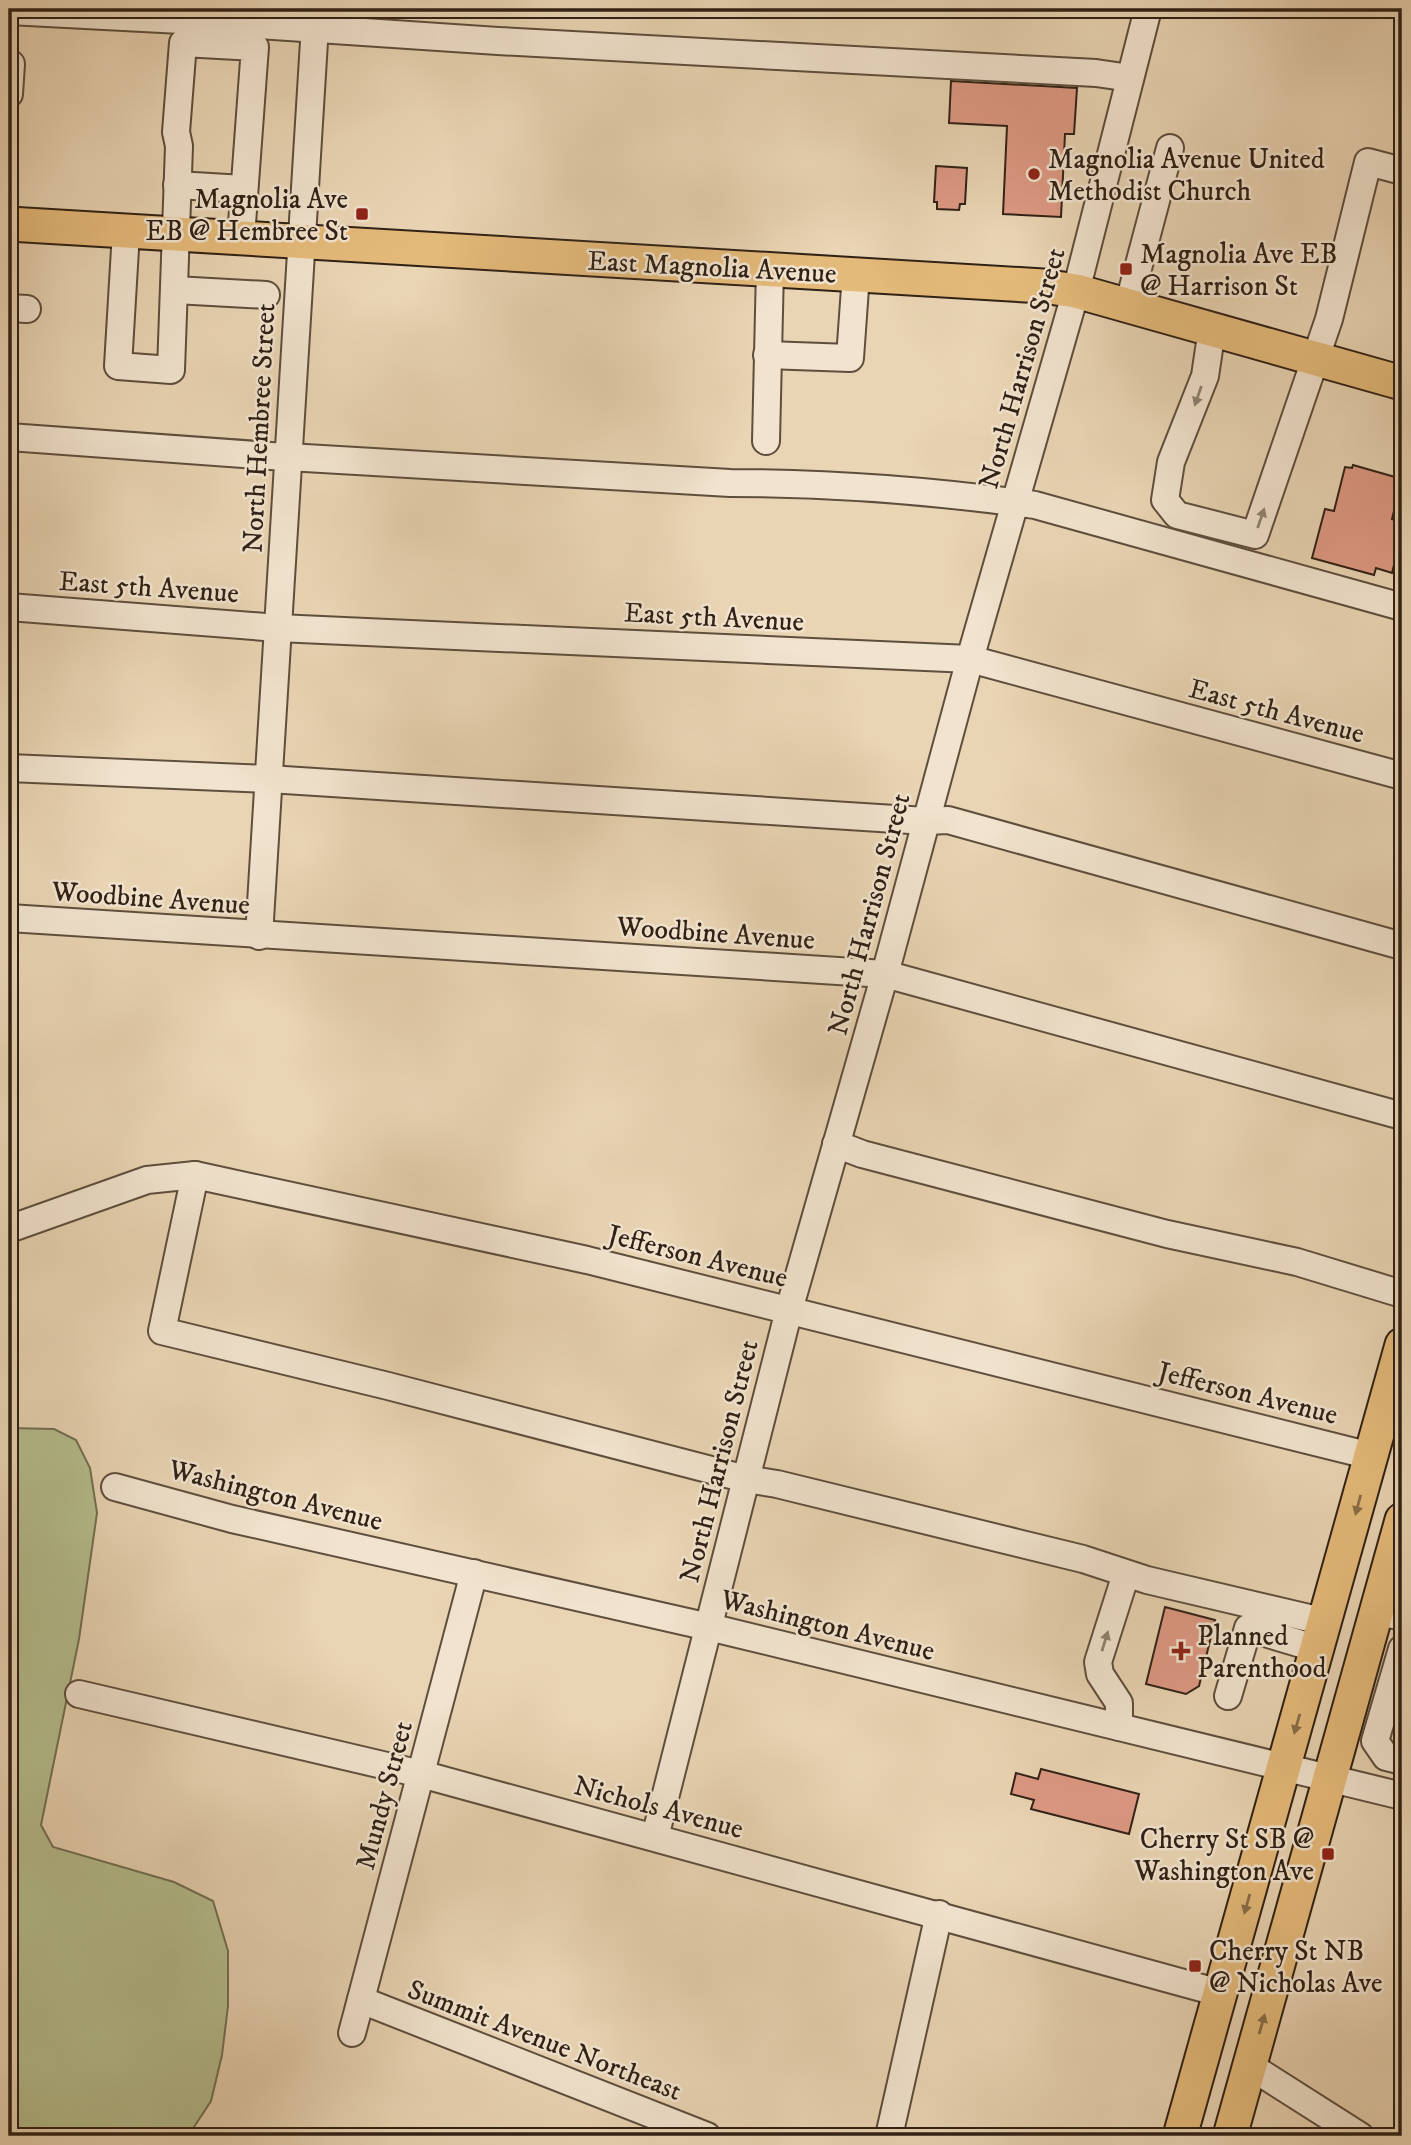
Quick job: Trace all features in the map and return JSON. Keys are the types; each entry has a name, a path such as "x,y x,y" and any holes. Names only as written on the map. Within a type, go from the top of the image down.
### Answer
{"main road":[{"name":"East Magnolia Avenue","path":"9,224 1043,286 1076,291 1402,383"},
{"path":"1180,2136 1402,1345"},
{"path":"1230,2136 1331,1779 1383,1622 1402,1520"}],"street":[{"name":"North Harrison Street","path":"655,1837 789,1310 885,974 970,659 1076,291 1148,9"},
{"path":"9,10 315,19 1130,78"},
{"name":"North Hembree Street","path":"259,936 315,19"},
{"path":"126,232 118,366 171,370 179,146 176,132 183,43 255,47 241,237"},
{"path":"9,64 9,94"},
{"path":"1128,306 1170,148"},
{"path":"1212,329 1205,376 1171,462 1165,500 1177,516 1255,535 1329,319 1368,162 1402,171"},
{"path":"177,185 244,189"},
{"path":"765,441 770,269"},
{"path":"767,355 850,358 856,274"},
{"path":"175,290 266,295"},
{"path":"9,437 288,457 730,483 785,483 968,496 1016,502 1095,522 1402,607"},
{"name":"East 5th Avenue","path":"9,607 278,628 970,659 1402,776"},
{"path":"9,768 269,779 926,821 948,820 1402,946"},
{"name":"Woodbine Avenue","path":"9,918 885,974 1402,1116"},
{"path":"836,1144 886,1161 1154,1231 1297,1262 1402,1294"},
{"path":"195,1175 162,1331 401,1389 746,1479 1083,1559 1238,1603 1322,1635"},
{"name":"Jefferson Avenue","path":"9,1229 147,1180 195,1175 587,1260 1371,1456"},
{"name":"Washington Avenue","path":"115,1487 232,1520 709,1627 1402,1796"},
{"name":"Mundy Street","path":"352,2033 474,1573"},
{"path":"1119,1727 1119,1703 1100,1674 1098,1662 1126,1573"},
{"path":"1383,1622 1402,1648 1375,1741 1386,1757 1402,1760"},
{"path":"1228,1696 1248,1628 1322,1635"},
{"name":"Nichols Avenue","path":"79,1694 421,1774 1220,1993"},
{"path":"889,2136 939,1914"},
{"name":"Summit Avenue Northeast","path":"361,2000 707,2136"},
{"path":"1250,2066 1360,2136"}],"green space":[{"path":"9,1428 54,1429 76,1440 90,1468 97,1513 79,1639 41,1825 53,1847 174,1882 213,1901 228,1951 228,2006 222,2055 211,2101 188,2136 9,2136"}],"building":[{"name":"Magnolia Avenue United Methodist Church","path":"951,81 1077,88 1074,134 1065,134 1061,217 1003,214 1007,126 949,123"},
{"path":"936,166 967,168 965,204 960,204 959,210 937,209 937,202 934,202"},
{"path":"1353,465 1402,479 1392,519 1402,522 1402,533 1392,573 1376,568 1374,575 1312,558 1325,509 1334,511 1345,467 1352,468"},
{"name":"Planned Parenthood","path":"1165,1607 1215,1620 1199,1686 1186,1694 1146,1684"},
{"path":"1041,1769 1139,1794 1129,1834 1031,1809 1034,1800 1011,1794 1016,1773 1038,1779"}],"place":[{"name":"Magnolia Avenue United Methodist Church","path":"1034,174"},
{"name":"Magnolia Ave EB @ Hembree St","path":"362,214"},
{"name":"Magnolia Ave EB @ Harrison St","path":"1126,269"},
{"name":"Planned Parenthood","path":"1181,1651"},
{"name":"Cherry St SB @ Washington Ave","path":"1328,1854"},
{"name":"Cherry St NB @ Nicholas Ave","path":"1195,1966"}]}
